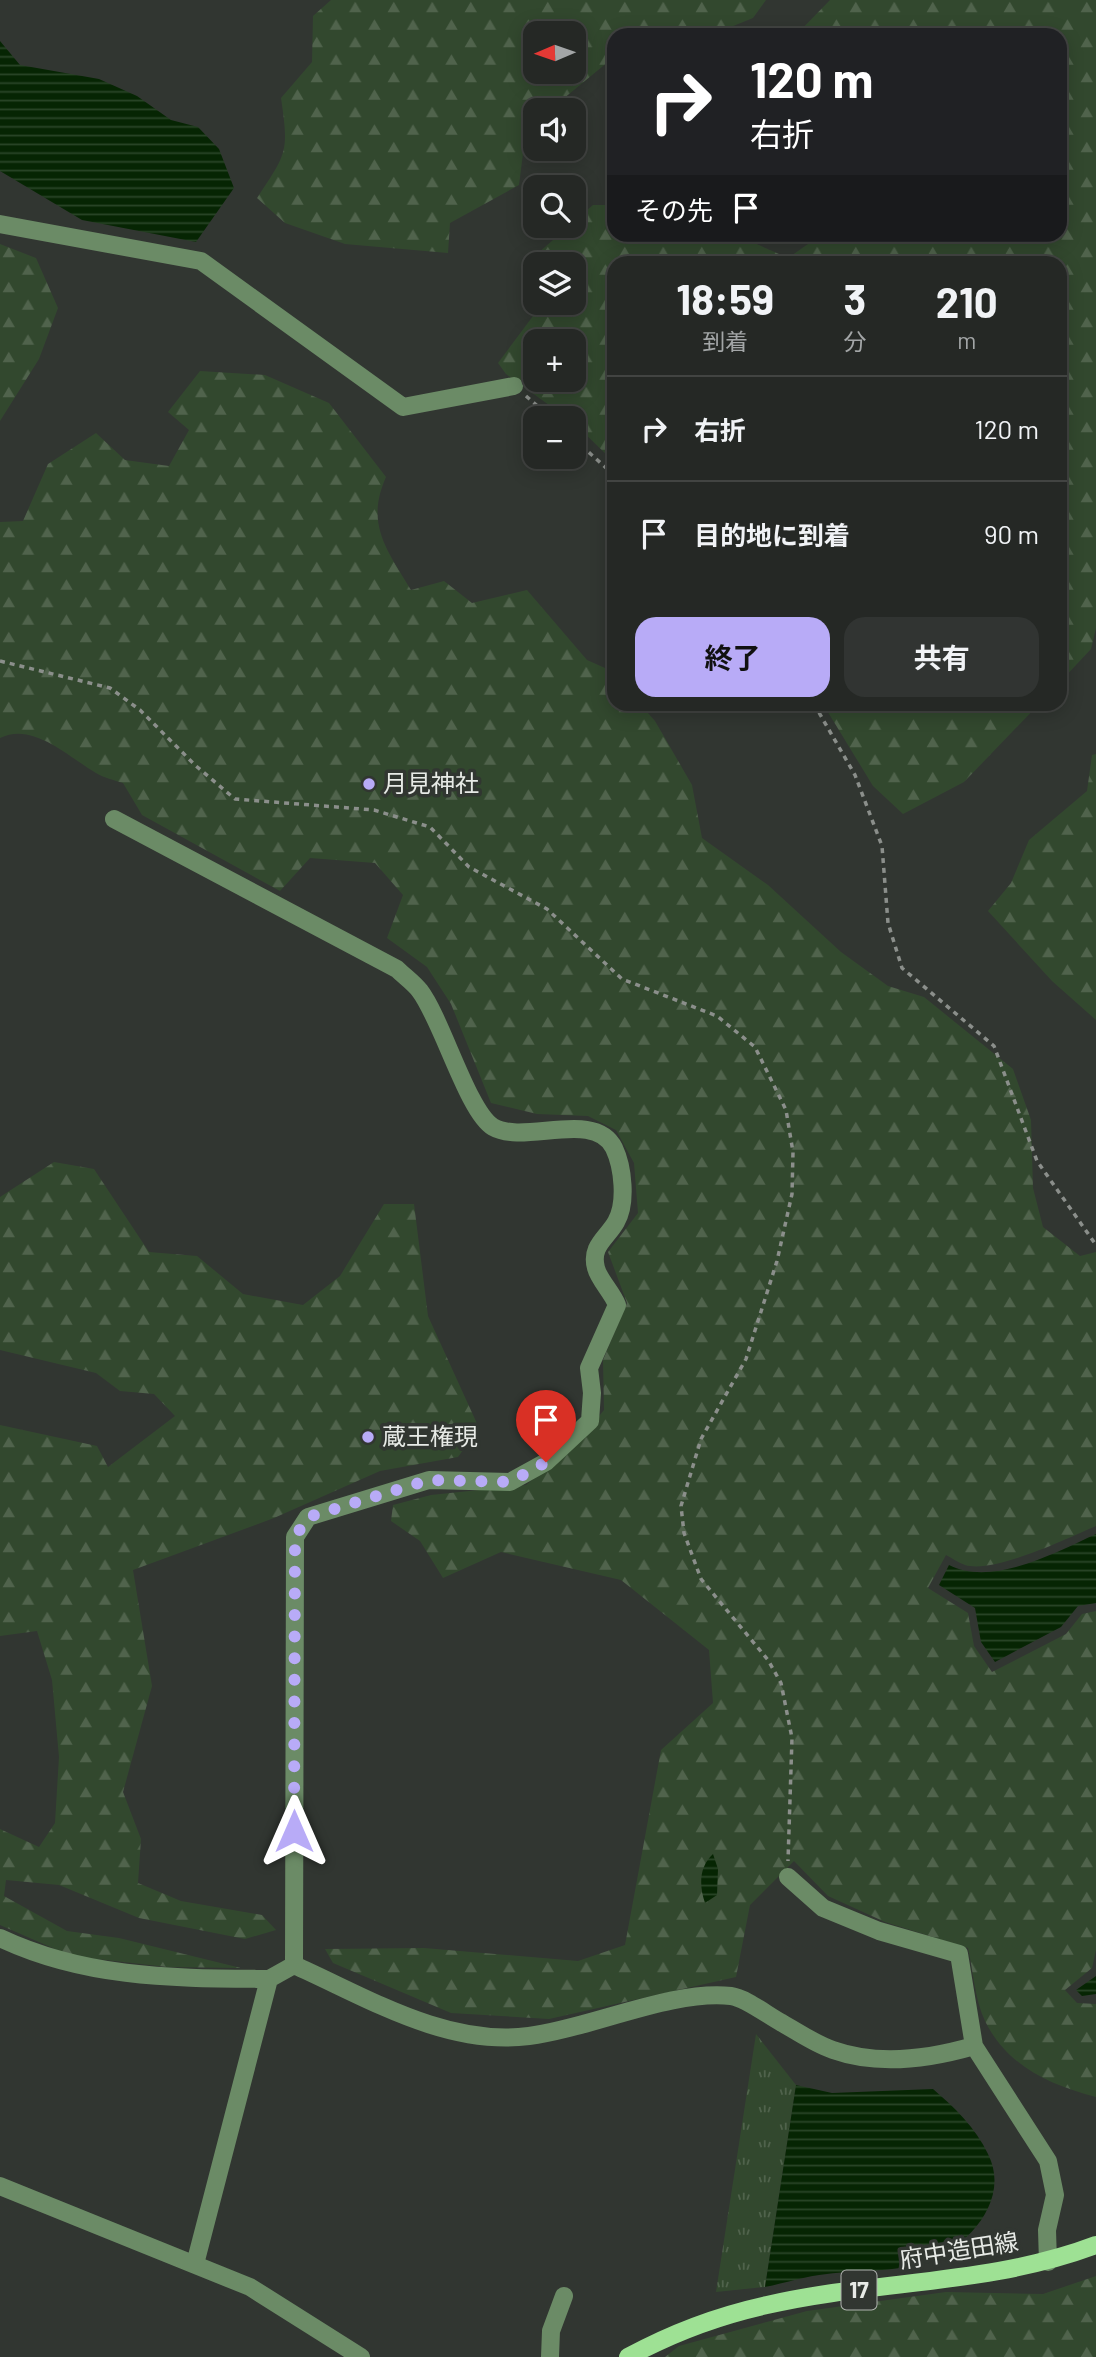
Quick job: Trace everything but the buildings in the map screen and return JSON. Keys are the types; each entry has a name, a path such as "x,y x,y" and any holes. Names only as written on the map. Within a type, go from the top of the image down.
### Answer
{"main road":[{"name":"府中造田線","path":"628,2357 674,2333 767,2304 1048,2262 1096,2245"}],"street":[{"path":"0,224 201,261 402,407 514,386"},
{"path":"114,819 397,969 420,990 450,1046 476,1108 492,1127 517,1134 575,1128 602,1136 613,1147 621,1178 617,1221 596,1245 596,1268 617,1305 589,1368 592,1393 590,1420 546,1462 510,1482 429,1480 308,1517 295,1537 294,1965"},
{"path":"788,1877 823,1908 879,1931 959,1954 974,2046 1048,2161 1055,2195 1047,2230 1048,2262"},
{"path":"0,1938 37,1955 96,1970 181,1978 269,1979 294,1965"},
{"path":"294,1965 425,2023 476,2035 528,2036 688,1998 732,1996 832,2050 868,2058 908,2059 945,2055 974,2046"},
{"path":"195,2264 269,1979"},
{"path":"0,2186 250,2287 361,2357"},
{"path":"550,2357 551,2331 564,2296"}],"path":[{"path":"514,386 537,406"},
{"path":"586,450 607,469"},
{"path":"0,661 110,688 140,710 196,766 236,799 374,810 430,827 469,867 547,909 622,979 717,1016 755,1046 786,1110 793,1152 792,1194 777,1261 746,1359 701,1439 681,1506 684,1533 701,1579 768,1660 781,1683 792,1738 788,1877"},
{"path":"818,711 855,775 882,846 888,923 902,968 994,1046 1037,1161 1096,1245"}],"green space":[{"path":"331,0 766,0 753,18 728,28 607,28 607,63 586,80 586,21 523,21 523,84 581,84 564,98 523,98 523,153 519,185 450,223 448,253 345,244 285,223 257,198 275,171 283,151 285,130 281,98 312,62 313,16"},
{"path":"830,0 1096,0 1096,628 1091,649 1067,675 1067,256 791,256 811,242 1067,242 1067,28 803,28"},
{"path":"593,205 607,205 607,242 752,242 784,256 607,256 607,455 586,435 586,406 550,406 531,392 586,392 586,329 523,329 533,315 586,315 586,252 539,252 555,238 586,238 586,211"},
{"path":"0,244 36,258 58,308 39,359 0,421"},
{"path":"523,329 523,386 506,374 498,363"},
{"path":"200,371 265,375 329,403 386,477 380,494 378,523 387,549 411,590 444,581 472,603 527,590 587,660 607,669 607,711 646,711 655,721 692,785 702,838 768,885 841,952 888,986 924,997 1013,1069 1031,1120 1033,1188 1043,1227 1080,1256 1096,1252 1096,1526 1050,1546 994,1564 965,1565 946,1555 928,1588 968,1613 974,1646 992,1672 1066,1634 1082,1614 1096,1611 1096,1950 1092,1968 1065,1990 1077,2003 1096,2004 1096,2097 1046,2080 1005,2050 994,2037 982,2013 968,1948 885,1922 828,1896 794,1861 750,1905 736,1977 549,2019 451,2013 333,1963 325,1949 424,1948 578,1961 625,1945 661,1750 713,1703 709,1650 621,1580 501,1552 443,1578 420,1541 391,1521 393,1505 431,1495 526,1485 578,1442 604,1410 603,1360 627,1303 608,1252 638,1213 634,1163 616,1130 588,1116 537,1114 491,1103 451,1004 427,967 387,938 403,895 375,863 310,858 280,891 142,815 123,783 99,775 38,738 13,734 0,738 0,522 23,521 48,464 96,433 125,460 169,466 189,430 168,412"},
{"path":"827,711 1032,711 964,782 903,814 873,786"},
{"path":"1096,754 1096,1020 1052,981 988,911 1011,883 1029,840 1087,791 1092,755"},
{"path":"54,1162 94,1169 149,1252 197,1256 243,1294 303,1305 340,1276 384,1204 414,1204 428,1316 479,1428 458,1457 380,1471 274,1518 133,1570 152,1686 123,1792 141,1839 138,1883 181,1901 262,1915 276,1930 245,1939 139,1918 59,1885 6,1880 4,1896 67,1931 119,1938 241,1968 167,1967 71,1956 0,1925 0,1829 39,1847 55,1823 59,1757 52,1680 37,1631 0,1636 0,1425 97,1446 108,1467 175,1416 154,1394 120,1391 96,1373 0,1350 0,1197"},
{"path":"756,2034 796,2085 765,2287 716,2292"},
{"path":"1096,2276 1096,2357 665,2357 679,2346 807,2311 946,2292 1043,2294"}],"shaded area":[{"path":"0,41 20,65 99,79 137,96 171,120 198,127 219,149 234,188 196,242 82,220 0,171"},
{"path":"1096,1534 1096,1603 1078,1606 1061,1627 995,1662 981,1642 975,1608 939,1585 949,1565 966,1571 1004,1570 1043,1558"},
{"path":"713,1854 718,1869 717,1895 705,1903 702,1890 703,1870"},
{"path":"1096,1976 1096,1994 1082,1996 1076,1990"},
{"path":"796,2085 832,2093 933,2089 971,2127 988,2154 994,2172 994,2189 989,2206 980,2221 954,2247 923,2263 819,2275 765,2287"}],"place":[{"name":"月見神社","path":"369,784"},
{"name":"蔵王権現","path":"368,1437"}],"route":[{"path":"294,1831 295,1537 308,1517 429,1480 510,1482 546,1462"}]}
